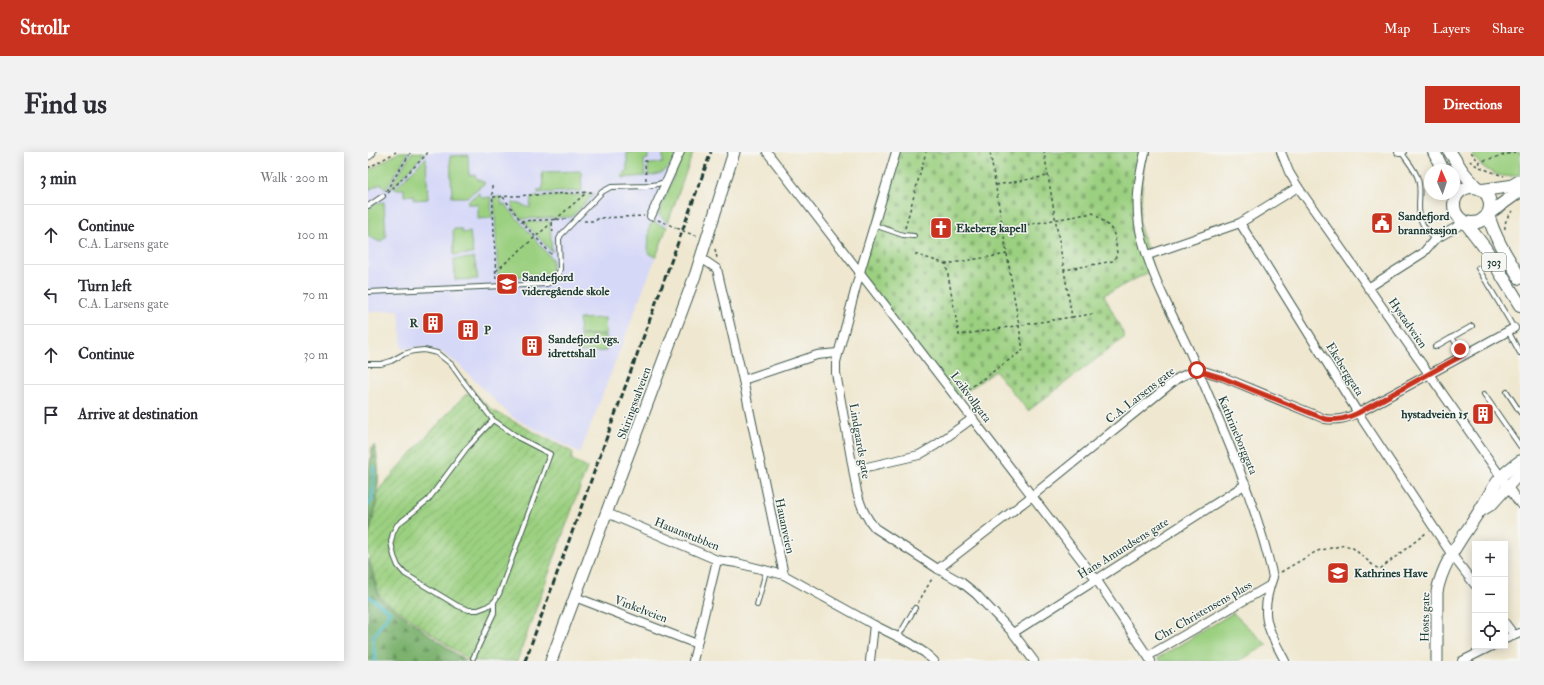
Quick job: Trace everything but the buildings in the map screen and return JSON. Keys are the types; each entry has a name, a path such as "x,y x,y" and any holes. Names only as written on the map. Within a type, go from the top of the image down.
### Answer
{"main road":[{"name":"Skiringssalveien","path":"551,661 701,258 734,152"},
{"path":"1434,152 1440,164"},
{"path":"1450,152 1463,172 1479,189"},
{"path":"1453,206 1454,199 1463,189 1469,187 1479,189 1510,186 1520,181"},
{"name":"303","path":"1479,189 1487,195 1490,201 1488,214 1492,227 1498,241 1520,278"},
{"path":"1465,222 1470,223 1481,221 1488,214 1520,191"},
{"path":"1452,200 1453,206"},
{"name":"303","path":"1453,206 1455,213 1465,222 1485,248 1520,305"},
{"name":"Høsts gate","path":"1437,661 1437,592 1439,582 1452,555 1479,512 1489,492 1501,476 1520,461"},
{"name":"Høsts gate","path":"1479,512 1492,504 1520,473"}],"street":[{"path":"651,216 680,152"},
{"name":"Leikvollgata","path":"766,152 1096,579 1150,659"},
{"name":"Lindgaards gate","path":"896,152 837,353 836,373 857,492 862,510 875,528 938,569 961,582 976,594 1013,633 1034,661"},
{"name":"Kathrineborggata","path":"1145,152 1138,183 1138,205 1142,238 1153,270 1246,484 1273,577"},
{"name":"Hystadveien","path":"1281,152 1298,188 1520,504"},
{"path":"1148,255 1240,223 1298,188"},
{"path":"1368,288 1423,253 1434,240 1465,222"},
{"name":"Ekeberggata","path":"1240,223 1358,413 1452,555 1472,581"},
{"name":"Hauanveien","path":"701,258 717,269 784,575"},
{"path":"1197,370 1223,378 1325,419 1335,421 1346,419 1358,413 1511,329"},
{"path":"742,380 817,355 837,353"},
{"name":"C.A. Larsens gate","path":"938,569 1032,496 1178,378 1197,370"},
{"path":"854,470 919,455 936,445 973,418"},
{"name":"Hans Amundsens gate","path":"1013,633 1246,484"},
{"name":"Hauanstubben","path":"607,513 716,560 737,563 784,575"},
{"path":"693,661 716,560"},
{"path":"784,575 898,637 925,653 934,661"},
{"path":"1273,577 1265,612 1266,622 1285,661"},
{"name":"Chr. Christensens plass","path":"1150,659 1270,586"},
{"name":"Vinkelveien","path":"575,598 698,644"},
{"path":"870,661 874,625"},
{"path":"1508,626 1517,634"},
{"path":"1462,661 1486,649"}],"lane":[{"path":"1401,152 1418,178 1420,188 1420,216 1424,226 1434,240"},
{"path":"368,292 547,284 557,278 560,264 559,240 561,235 602,192 611,188 658,184 667,180"},
{"path":"368,206 383,196"},
{"path":"874,225 903,235 914,236"},
{"path":"1478,268 1511,329 1520,353"},
{"path":"1435,347 1472,326"},
{"path":"1452,337 1463,355"},
{"path":"368,364 381,364 414,351 424,350 437,353 452,364 462,382 493,420 519,438 550,454 499,594 494,602 486,607 478,610 469,610 458,606 405,574 398,566 391,542 393,533 397,526 428,500 466,449 493,420"},
{"path":"1507,392 1520,412"},
{"path":"1484,394 1519,444"},
{"path":"757,606 766,571"},
{"path":"472,658 494,613 494,602"},
{"path":"898,637 915,608"}],"path":[{"path":"368,168 396,152"},
{"path":"383,196 411,152"},
{"path":"383,196 389,192 427,154 426,152"},
{"path":"903,235 926,152"},
{"path":"957,398 1023,350 990,152"},
{"path":"1044,152 1072,317"},
{"path":"1471,152 1478,162 1490,172 1505,176"},
{"path":"1478,162 1515,152"},
{"path":"1468,159 1472,164 1483,167"},
{"path":"647,186 645,161 648,161"},
{"path":"996,185 1048,176"},
{"path":"492,186 497,286"},
{"path":"496,271 586,192"},
{"path":"492,197 602,192"},
{"path":"503,196 560,264"},
{"path":"1505,231 1505,224 1508,216 1516,206"},
{"path":"1003,229 1093,213 1112,228 1116,238 1117,255 1113,261 1064,270"},
{"path":"651,216 670,226 695,235"},
{"path":"915,254 946,264 1007,254"},
{"path":"946,264 959,335 1092,314"},
{"path":"1273,577 1317,551 1345,545 1353,548 1380,569 1434,528"},
{"path":"915,608 938,569"}],"shaded area":[{"name":"Sandefjord videregående skole","path":"401,152 693,152 662,241 580,453 512,417 458,364 441,352 424,347 402,349 399,310 368,312 368,188"}],"green space":[{"path":"399,152 409,152 386,189 381,184 368,190 368,171"},
{"path":"412,152 425,153 391,189 389,189"},
{"path":"627,152 648,152 648,159 644,160 645,176 623,178 622,175 627,171"},
{"path":"663,152 677,152 670,166 664,172 648,176 648,164 663,163"},
{"path":"684,152 693,152 668,223 659,215 659,211"},
{"path":"896,152 1145,152 1139,223 1153,270 1104,295 1125,337 1028,411 995,371 957,398 860,272"},
{"path":"1476,152 1520,152 1520,174 1506,176 1492,173 1481,165 1472,154"},
{"path":"468,155 469,175 475,175 477,179 485,183 467,197 452,197 450,156"},
{"path":"426,157 428,199 414,200 414,195 404,196 404,189 394,189"},
{"path":"581,171 582,191 538,193 538,190 543,189 542,172"},
{"path":"479,193 482,198 491,197 492,218 478,219 478,204 468,204 468,201"},
{"path":"594,194 572,217 521,219 512,208 512,203 530,208 531,197"},
{"path":"494,197 501,197 502,205 505,204 552,259 552,274 498,278"},
{"path":"384,202 386,237 380,242 368,236 368,210 376,203"},
{"path":"550,221 552,252 524,222"},
{"path":"653,222 667,227 656,257 648,253 649,229"},
{"path":"453,229 462,229 462,233 470,232 473,254 454,255"},
{"path":"474,258 478,279 455,280 454,259"},
{"path":"605,318 606,334 580,335 579,319"},
{"path":"606,335 606,351 580,352 580,336"},
{"path":"467,394 476,394 492,410 572,452 573,454 571,459 587,468 517,661 470,661 381,598 368,554 368,539 375,513 377,494 381,487"},
{"path":"374,445 377,456 378,479 376,502 368,536 368,478 372,447"},
{"path":"368,559 379,598 466,661 368,661"},
{"path":"1233,613 1267,645 1239,661 1160,661 1158,658"}],"waterway":[{"path":"368,506 372,500 374,466"},
{"path":"368,597 390,612 373,637 375,661"}],"railway":[{"path":"525,661 711,152"}],"place":[{"name":"Sandefjord brannstasjon","path":"1382,223"},
{"name":"Ekeberg kapell","path":"941,228"},
{"name":"Sandefjord videregående skole","path":"507,284"},
{"name":"R","path":"433,323"},
{"name":"P","path":"468,330"},
{"name":"Sandefjord vgs. idrettshall","path":"532,346"},
{"name":"hystadveien 15","path":"1483,414"},
{"name":"Kathrines Have","path":"1338,573"}],"route":[{"path":"1197,370 1223,378 1325,419 1335,421 1346,419 1358,413 1463,355 1460,349"}]}
